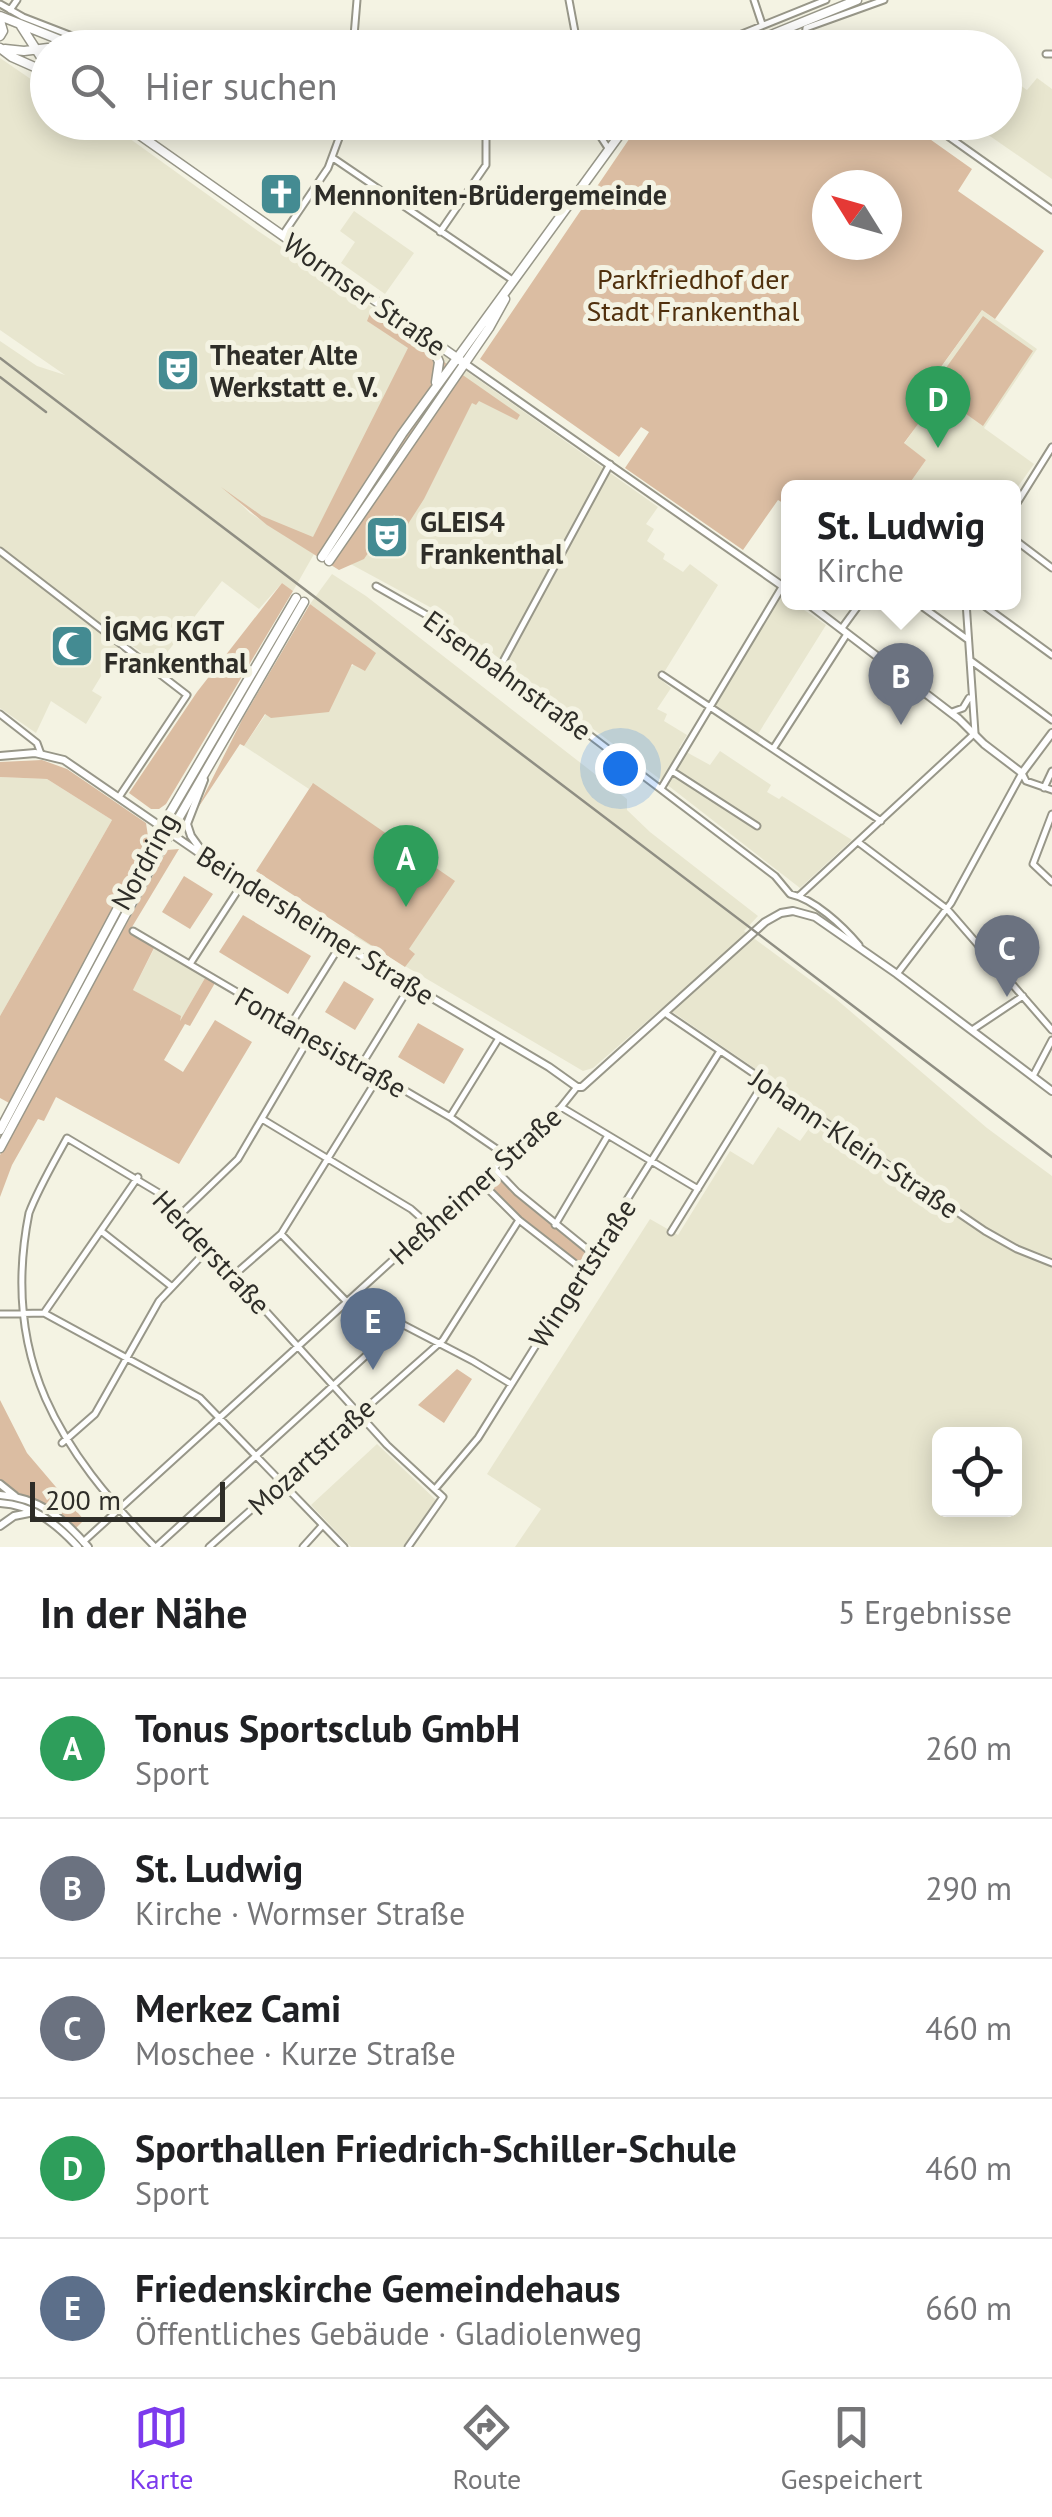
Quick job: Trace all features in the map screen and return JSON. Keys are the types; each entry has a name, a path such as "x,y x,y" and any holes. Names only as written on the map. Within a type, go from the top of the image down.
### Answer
{"main road":[{"path":"782,30 857,0"},
{"path":"0,36 0,18 37,30"},
{"path":"18,22 30,40"},
{"path":"0,48 30,50"},
{"path":"0,48 30,64"},
{"name":"Wormser Straße","path":"146,140 461,361"},
{"path":"461,361 433,391 326,559 614,140"},
{"path":"426,337 439,362 433,391"},
{"name":"Nordring","path":"0,1130 167,829 300,600 222,742 167,829 0,1148"}],"street":[{"path":"10,10 17,0"},
{"path":"354,30 357,0"},
{"path":"569,0 575,30"},
{"path":"754,0 762,24"},
{"path":"748,30 826,0"},
{"path":"807,30 884,0"},
{"path":"0,4 59,30"},
{"path":"282,236 333,158 339,140"},
{"path":"440,232 486,165 486,140"},
{"path":"603,140 608,148"},
{"path":"953,140 1052,210"},
{"path":"333,158 514,282"},
{"name":"Wormser Straße","path":"461,361 781,584"},
{"path":"1021,498 1050,457 1052,446"},
{"path":"500,667 610,464"},
{"path":"1021,544 1052,568"},
{"path":"0,551 187,695 119,797"},
{"name":"Eisenbahnstraße","path":"376,586 426,614 662,788 775,876 790,894 800,895 841,926 868,955"},
{"path":"662,788 781,596"},
{"path":"817,610 948,711 1022,773 1026,781 1048,789 1052,771"},
{"path":"773,749 856,610"},
{"path":"927,610 967,639"},
{"path":"966,610 974,733"},
{"path":"990,610 1052,655"},
{"path":"968,659 1052,720"},
{"path":"662,675 881,821"},
{"path":"948,711 962,708 970,695"},
{"path":"0,714 37,742 41,754"},
{"path":"897,974 948,910 1022,773 1052,732"},
{"path":"800,895 974,733"},
{"name":"Nordring","path":"208,859 187,824 222,742"},
{"name":"Beindersheimer Straße","path":"0,756 41,754 64,760 341,944 577,1087"},
{"path":"672,771 757,826"},
{"path":"1052,814 1033,864 1052,882"},
{"path":"858,842 948,910 1052,1030"},
{"path":"190,964 244,881"},
{"name":"Eisenbahnstraße","path":"786,912 799,911 815,917 1052,1092"},
{"name":"Heßheimer Straße","path":"83,1545 561,1107 577,1087 582,1087 766,922 786,912"},
{"name":"Fontanesistraße","path":"133,931 450,1117 507,1156"},
{"path":"291,1024 341,944"},
{"path":"362,1065 410,986"},
{"path":"972,1030 1023,996"},
{"name":"Johann-Klein-Straße","path":"664,1013 994,1236 1052,1262"},
{"path":"180,1215 238,1159 311,1036"},
{"path":"450,1117 499,1038"},
{"path":"1033,1076 1052,1040"},
{"name":"Wingertstraße","path":"435,1489 469,1450 720,1052"},
{"path":"234,1276 281,1234 380,1076"},
{"path":"672,1232 764,1082"},
{"path":"561,1107 698,1189"},
{"path":"262,1119 411,1209 430,1225"},
{"path":"555,1225 608,1136"},
{"name":"Herderstraße","path":"15,1313 15,1274 22,1236 37,1196 67,1138 159,1193 358,1414 444,1497 408,1547"},
{"path":"494,1168 555,1225 592,1253"},
{"path":"44,1313 138,1177"},
{"path":"480,1180 518,1220 582,1269"},
{"name":"Mozartstraße","path":"210,1547 438,1344 518,1220"},
{"path":"101,1231 171,1286"},
{"path":"281,1234 346,1302"},
{"path":"61,1443 95,1414 150,1314 171,1286 209,1248"},
{"path":"15,1313 16,1326"},
{"path":"0,1314 44,1313 200,1398 344,1547"},
{"path":"49,1425 118,1510 156,1547 384,1339 396,1322 473,1360 511,1384"},
{"path":"0,1484 16,1496 50,1510 83,1545"},
{"path":"0,1495 16,1496"},
{"path":"0,1503 35,1512 83,1545"},
{"path":"0,1526 14,1516 35,1512"},
{"path":"303,1547 322,1526"}],"shaded area":[{"path":"0,58 30,79 30,140 132,140 658,507 646,524 654,529 647,541 665,554 663,559 683,572 690,564 718,585 660,679 671,688 657,709 667,714 664,721 687,735 679,748 710,765 720,751 771,785 767,792 779,799 782,796 852,840 800,888 492,653 438,617 439,612 262,516 232,495 250,513 314,554 293,591 282,583 259,609 222,581 159,663 123,640 92,691 102,697 86,724 51,701 36,733 0,708 0,341 37,366 65,375 0,330"},
{"path":"1037,78 1052,89 1052,179 996,140 1022,140 1022,86 1027,90"},
{"path":"354,211 414,253 385,294 341,263 355,242 340,231"},
{"path":"982,310 1037,349 984,428 1034,464 1021,482 912,480 926,460 904,444 926,412 915,404"},
{"path":"332,574 366,596 627,799 627,810 650,832 758,916 744,931 836,999 987,1128 1052,1176 1052,1547 515,1547 541,1509 487,1474 650,1219 678,1235 730,1151 753,1165 778,1127 800,1141 820,1113 674,1013 661,1009 593,1068 583,1071 354,936 404,862 312,784 309,789 244,746 266,714 375,653 310,604"},
{"path":"781,594 781,610 804,610 826,625 758,734 715,706"},
{"path":"0,777 47,779 112,820 0,1016"},
{"path":"155,947 205,978 180,1021 180,1017 133,990"},
{"path":"377,1444 436,1500 403,1547 351,1547 311,1505"}],"green space":[{"name":"Parkfriedhof der Stadt Frankenthal","path":"628,140 931,140 972,169 958,191 1044,251 995,319 982,310 915,403 927,412 904,443 926,460 912,480 781,480 781,502 778,500 743,550 625,468 649,432 641,427 619,457 480,359"},
{"path":"371,311 520,415 517,420 479,401 476,405 472,403 408,524 394,515 364,559 339,570 267,525 221,487 262,516 313,537 408,348 367,321"},
{"path":"983,316 1033,351 983,426 931,389"},
{"path":"282,583 293,591 166,804 151,809 129,793 197,692"},
{"path":"310,604 376,653 365,671 352,664 329,712 271,718 265,714 196,811 243,718"},
{"path":"42,760 67,769 146,823 149,843 11,1104 0,1098 0,1016 112,820 47,779 0,777 0,762"},
{"path":"313,783 455,881 409,949 415,954 405,967 256,871"},
{"path":"179,849 132,927 157,942 133,990 181,1016 180,1021 205,978 215,983 164,1060 183,1072 215,1020 252,1042 179,1164 56,1097 44,1121 38,1119 12,1165 0,1197 0,1155 167,850"},
{"path":"184,876 213,894 190,929 162,912"},
{"path":"243,915 311,956 288,994 219,952"},
{"path":"344,981 374,999 355,1030 325,1012"},
{"path":"418,1023 464,1049 444,1084 398,1057"},
{"path":"498,1173 516,1193 590,1253 581,1267 485,1186"},
{"path":"457,1369 472,1379 444,1423 418,1405"},
{"path":"0,1400 27,1453 84,1520 76,1528 48,1505 16,1492 0,1480"}],"railway":[{"path":"0,358 1052,1157"},
{"path":"0,377 46,412"}],"place":[{"name":"Mennoniten-Brüdergemeinde","path":"281,194"},
{"name":"Theater Alte Werkstatt e. V.","path":"178,370"},
{"name":"Sporthallen Friedrich-Schiller-Schule","path":"938,448"},
{"name":"GLEIS4 Frankenthal","path":"387,537"},
{"name":"İGMG KGT Frankenthal","path":"72,646"},
{"name":"St. Ludwig","path":"901,725"},
{"name":"Tonus Sportsclub GmbH","path":"406,907"},
{"name":"Merkez Cami","path":"1007,997"},
{"name":"Friedenskirche Gemeindehaus","path":"373,1370"}]}
